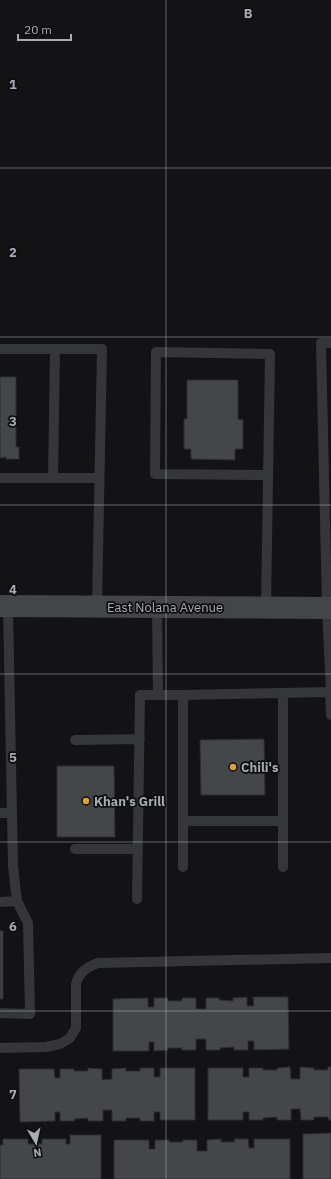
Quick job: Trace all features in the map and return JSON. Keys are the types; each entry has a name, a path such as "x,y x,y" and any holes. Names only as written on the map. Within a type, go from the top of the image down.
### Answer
{"main road":[{"name":"East Nolana Avenue","path":"4,606 329,608"}],"lane":[{"path":"331,343 321,343 328,519 331,715"},
{"path":"0,349 102,349 97,606"},
{"path":"53,478 55,349"},
{"path":"266,607 270,354 156,352 155,474 268,474"},
{"path":"0,478 99,478"},
{"path":"0,1013 30,1014 28,923 17,901 13,866 12,813 5,687 4,606"},
{"path":"158,607 158,695"},
{"path":"137,899 140,695 331,692"},
{"path":"283,693 283,867"},
{"path":"183,695 183,867"},
{"path":"75,740 140,739"},
{"path":"0,813 12,813"},
{"path":"183,821 283,821"},
{"path":"75,849 138,849"},
{"path":"0,902 17,901"},
{"path":"0,1048 46,1047 60,1044 70,1038 76,1028 76,984 78,977 86,967 98,963 331,958"}],"building":[{"path":"0,377 16,377 16,447 19,447 19,459 6,459 6,457 0,458"},
{"path":"187,380 238,380 238,419 243,420 243,449 235,449 235,460 191,459 191,449 184,449 184,419 187,419"},
{"name":"Chili's","path":"264,739 265,795 201,795 200,740"},
{"name":"Khan's Grill","path":"57,766 114,766 115,837 57,837"},
{"path":"0,931 3,931 3,999 0,999"},
{"path":"247,997 247,1006 254,1006 253,997 288,997 289,1049 254,1050 254,1041 248,1041 248,1050 234,1050 234,1047 220,1048 220,1050 206,1050 206,1039 196,1039 196,1050 168,1048 168,1050 154,1051 154,1042 149,1042 149,1051 113,1051 113,999 148,998 148,1007 154,1007 154,998 168,998 168,1001 182,1001 182,998 196,998 196,1009 206,1009 206,998 219,998 219,1000 233,1001 233,998"},
{"path":"290,1067 291,1079 300,1079 300,1067 314,1068 314,1070 328,1070 328,1067 331,1067 331,1120 329,1120 328,1117 314,1117 314,1120 301,1120 300,1109 291,1109 291,1120 277,1120 277,1117 263,1118 263,1120 249,1120 249,1112 243,1112 243,1120 208,1120 208,1068 243,1068 243,1077 249,1077 249,1068 277,1070 277,1068"},
{"path":"88,1068 102,1069 102,1080 112,1079 112,1069 126,1068 126,1071 140,1071 140,1068 154,1068 154,1077 160,1077 160,1068 195,1068 195,1120 160,1120 160,1112 154,1112 154,1121 140,1121 140,1118 126,1118 126,1121 112,1121 112,1110 103,1110 103,1121 88,1121 88,1118 75,1119 74,1121 60,1121 60,1112 55,1112 55,1121 20,1122 19,1069 54,1069 55,1078 60,1078 60,1069 88,1071"},
{"path":"331,1133 331,1179 303,1179 303,1134"},
{"path":"70,1135 101,1135 101,1179 0,1179 0,1145 3,1145 3,1139 28,1139 28,1144 42,1144 42,1139 66,1139 66,1144 70,1144"},
{"path":"221,1139 221,1142 235,1142 234,1139 248,1139 249,1148 254,1148 254,1139 290,1139 290,1179 114,1179 114,1140 149,1140 149,1149 155,1149 155,1140 183,1142 183,1140 197,1140 197,1151 207,1151 207,1140"}],"place":[{"name":"Chili's","path":"233,767"},
{"name":"Khan's Grill","path":"86,801"}]}
